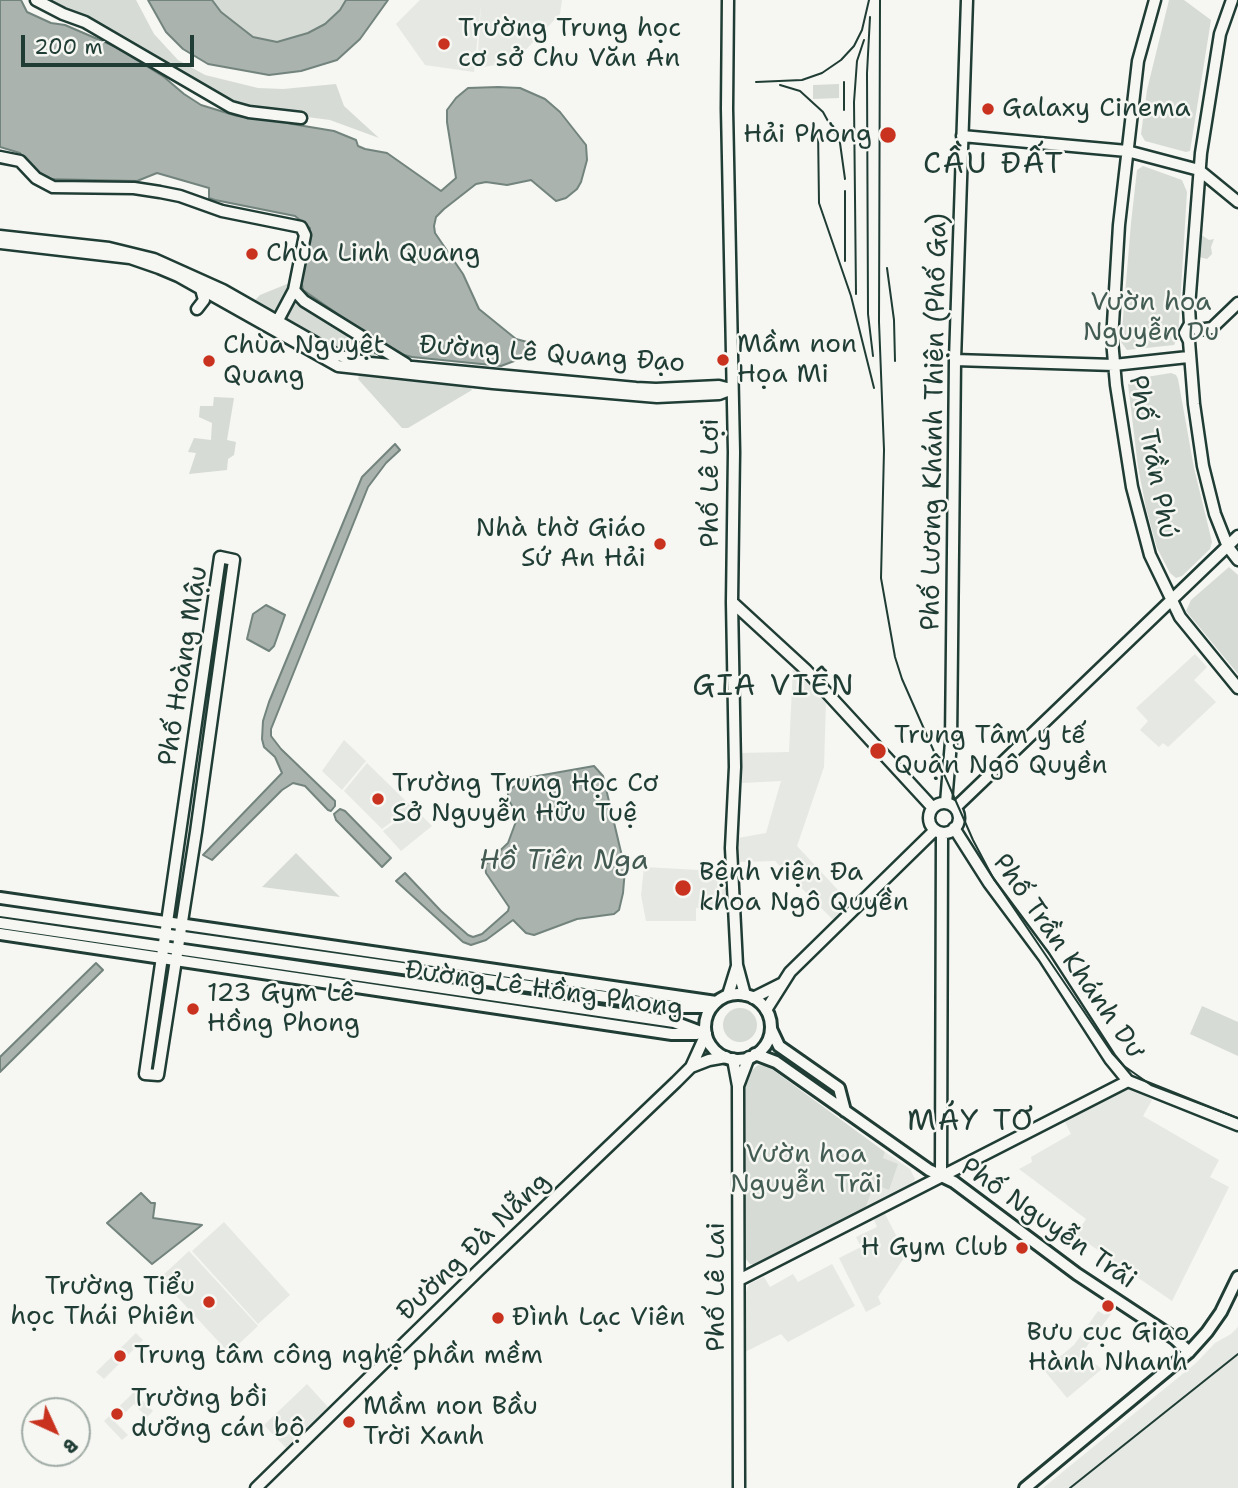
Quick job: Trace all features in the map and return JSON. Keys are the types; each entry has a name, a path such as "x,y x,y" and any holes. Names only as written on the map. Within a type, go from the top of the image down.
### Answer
{"main road":[{"name":"Đường Lê Hồng Phong","path":"0,898 180,924 677,1007 714,1005"},
{"name":"Đường Lê Hồng Phong","path":"0,911 178,942 540,982 714,1005"},
{"name":"Đường Lê Hồng Phong","path":"0,923 164,940"},
{"name":"Đường Lê Hồng Phong","path":"0,934 175,961 367,982 537,1007 674,1022 706,1034"},
{"name":"Đường Lê Hồng Phong","path":"178,942 367,982"},
{"path":"728,995 749,996 766,1010 770,1028 766,1043 752,1056 729,1058 717,1052 706,1034 705,1020 714,1005 728,995"},
{"name":"Đường Lê Hồng Phong","path":"537,1007 672,1034 706,1034"},
{"path":"674,1022 681,1020 683,1015 677,1007"},
{"name":"Phố Nguyễn Trãi","path":"770,1028 779,1046 839,1088 845,1111"},
{"name":"Phố Nguyễn Trãi","path":"752,1056 776,1062 929,1170 954,1182 1086,1281 1174,1338 1189,1352"},
{"path":"1025,1488 1189,1352 1207,1332 1238,1277"}],"street":[{"path":"36,0 85,22 231,107 249,112 301,118"},
{"name":"Phố Lê Lợi","path":"728,0 727,102 734,452 732,602 735,767 731,848 737,965 749,996"},
{"name":"Phố Lương Khánh Thiện (Phố Ga)","path":"951,806 955,360 967,0"},
{"name":"Phố Trần Phú","path":"1155,0 1138,61 1127,151 1115,276 1112,340 1114,365 1125,451 1140,523 1150,555 1181,618 1238,688"},
{"path":"1194,327 1189,307 1199,170 1220,34 1231,0"},
{"path":"962,136 1127,151 1199,170 1238,202"},
{"path":"0,157 20,161 36,178 52,187 134,188 160,192 222,211 301,227 305,235 294,290 278,322"},
{"name":"Đường Lê Quang Đạo","path":"0,236 135,253 172,266 229,299"},
{"name":"Đường Lê Quang Đạo","path":"0,243 130,258 178,276 278,322 337,360 493,383 657,397 719,394 732,389"},
{"path":"197,309 204,300 200,288"},
{"path":"294,290 304,300 421,374"},
{"path":"229,299 337,360"},
{"path":"1238,303 1212,328 1194,327 1185,331 1189,341 1188,357 1203,466 1215,514 1227,547 1238,560"},
{"path":"955,360 1114,365 1188,357"},
{"name":"Đường Lê Quang Đạo","path":"337,360 636,388 719,386 732,389"},
{"path":"933,808 951,806 1172,601 1238,536"},
{"name":"Phố Hoàng Mậu","path":"220,557 234,561 225,622 158,1075 145,1074 220,557"},
{"path":"732,602 806,670 933,808"},
{"path":"211,620 225,622"},
{"path":"766,1010 790,972 939,831 954,828 958,819 951,806"},
{"path":"933,808 929,819 939,831 941,1176"},
{"name":"Phố Trần Khánh Dư","path":"954,828 989,883 1044,957 1110,1059 1128,1082 1238,1125"},
{"path":"180,831 196,832"},
{"name":"Phố Lê Lợi","path":"728,995 737,965"},
{"path":"749,996 784,982"},
{"name":"Đường Đà Nẵng","path":"256,1488 478,1270 691,1067 706,1034"},
{"name":"Phố Lê Lai","path":"738,1086 752,1056"},
{"name":"Đường Đà Nẵng","path":"691,1067 709,1060 729,1058"},
{"name":"Phố Lê Lai","path":"729,1058 738,1086 739,1488"},
{"path":"739,1280 1128,1082"}],"shaded area":[{"path":"420,0 562,0 560,14 514,62 477,68 481,4 474,72 425,65 396,24"},
{"path":"1195,654 1207,667 1194,680 1216,702 1168,747 1163,743 1159,747 1140,730 1148,721 1136,708"},
{"path":"793,666 826,699 824,767 797,846 851,904 834,921 775,861 737,862 738,838 766,833 781,781 742,783 740,753 789,752"},
{"path":"344,740 366,761 342,790 322,771"},
{"name":"Trường Trung Học Cơ Sở Nguyễn Hữu Tuệ","path":"367,763 412,807 382,829 344,791"},
{"path":"415,809 432,826 401,851 383,831"},
{"name":"Bệnh viện Đa khoa Ngô Quyền","path":"644,867 699,870 699,878 725,881 725,908 696,908 696,921 646,921 641,895"},
{"path":"1130,1085 1152,1100 1143,1116 1219,1160 1210,1177 1229,1187 1172,1301 1076,1235 1086,1219 1019,1169 1032,1162 1031,1157 1071,1134 1064,1120"},
{"path":"885,1152 910,1169 915,1179 911,1184 866,1207"},
{"path":"885,1214 908,1252 878,1297 881,1304 866,1312 839,1258 861,1247 856,1237 877,1227 874,1219"},
{"path":"224,1222 290,1295 258,1324 192,1251"},
{"name":"Trường Tiểu học Thái Phiên","path":"189,1251 258,1326 229,1353 160,1278"},
{"path":"832,1264 855,1306 788,1342 781,1334 745,1352 746,1292 749,1284 764,1277 770,1287 793,1274 798,1282"},
{"path":"1110,1308 1114,1310 1081,1354 1102,1369 1067,1398 1044,1370 1074,1345 1098,1311 1105,1315"},
{"path":"1238,1327 1238,1488 1043,1488 1196,1363 1215,1343"},
{"name":"Trung tâm công nghệ phần mềm","path":"136,1333 143,1340 104,1379 96,1372"},
{"path":"307,1384 328,1407 286,1448 264,1425"},
{"name":"Trường bồi dưỡng cán bộ","path":"134,1392 153,1411 147,1417 134,1404 115,1422 128,1435 122,1440 104,1421"}],"green space":[{"path":"40,0 136,0 154,34 178,60 205,75 258,88 283,89 336,84 344,106 379,138 330,120 231,107"},
{"path":"212,0 346,0 340,10 325,23 308,33 277,42 253,37 221,12"},
{"path":"1169,0 1184,0 1211,20 1190,151 1186,152 1145,141 1141,134 1147,90"},
{"path":"839,84 839,98 813,99 813,85"},
{"name":"Vườn hoa Nguyễn Du","path":"1143,166 1182,180 1187,192 1178,337 1174,345 1127,350 1121,342 1131,223 1137,170"},
{"path":"1200,234 1209,240 1214,239 1212,254 1207,259 1199,257"},
{"path":"287,284 379,354 366,356 332,345 305,332 255,300 260,295"},
{"path":"1171,373 1178,379 1194,468 1212,542 1210,549 1182,576 1176,578 1170,573 1157,548 1146,508 1128,384 1134,379"},
{"path":"359,375 469,386 472,390 408,428 402,428 358,379"},
{"path":"214,397 234,398 227,440 236,442 234,455 228,459 227,470 189,474 196,453 188,452 194,438 211,440 212,423 199,417 200,406 213,406"},
{"path":"1229,567 1238,575 1238,674 1186,611 1191,600"},
{"path":"296,853 340,897 262,887"},
{"path":"1202,1006 1238,1022 1238,1056 1190,1034"},
{"path":"740,1008 752,1013 757,1025 752,1037 740,1042 728,1037 723,1025 728,1013"},
{"name":"Vườn hoa Nguyễn Trãi","path":"758,1065 773,1070 885,1152 883,1158 898,1164 889,1190 874,1184 866,1207 757,1266 750,1264 745,1258 744,1087 749,1073"}],"water":[{"path":"0,0 21,0 27,12 116,47 164,77 201,105 237,116 273,119 334,131 356,140 358,146 365,149 387,153 441,191 456,178 447,110 456,98 468,88 498,87 520,88 545,99 560,112 586,145 587,160 577,189 566,198 556,201 531,180 507,185 486,182 476,184 436,217 434,226 435,233 463,274 479,309 516,339 531,343 530,355 501,366 412,357 393,352 303,290 301,280 310,228 295,216 215,200 209,198 209,188 157,173 137,181 44,179 36,174 20,153 0,147"},
{"path":"148,0 212,0 221,12 253,37 277,42 308,33 325,24 346,0 388,0 360,39 337,60 301,71 269,75 208,64 183,49 166,32"},
{"path":"395,444 400,450 368,487 271,729 271,736 281,749 335,801 335,806 331,811 328,810 305,786 293,783 282,790 212,860 203,855 282,773 275,757 264,747 262,739 263,721 269,702 362,477"},
{"path":"266,605 285,615 274,646 269,651 247,639 253,614"},
{"name":"Hồ Tiên Nga","path":"594,766 603,776 625,869 619,910 614,914 577,919 534,935 526,933 513,920 486,940 471,945 463,942 396,881 405,873 468,935 473,937 482,934 508,911 509,907 486,873 485,865 508,843 518,816 508,799 508,791 526,778"},
{"path":"340,809 391,858 382,867 336,820 334,814"},
{"path":"96,963 103,970 0,1072 0,1057"},
{"path":"141,1193 151,1203 155,1203 153,1218 202,1225 152,1264 107,1223"}],"railway":[{"path":"756,82 802,80 822,73 841,60 854,46 862,30 869,0"},
{"path":"880,0 879,322 884,450 881,578 895,657 902,679 973,840 992,876 1112,1053 1124,1066 1151,1085 1238,1118"},
{"path":"870,17 867,73 868,314 873,356"},
{"path":"856,294 854,102 857,61 864,40"},
{"path":"844,82 844,110"},
{"path":"780,85 800,91 823,112 840,143 845,179"},
{"path":"818,128 819,203 851,296 874,388"},
{"path":"845,191 845,261"},
{"path":"887,268 894,320 895,361"},
{"path":"1070,1488 1238,1354"}],"place":[{"name":"Trường Trung học cơ sở Chu Văn An","path":"444,44"},
{"name":"Galaxy Cinema","path":"988,109"},
{"name":"Hải Phòng","path":"888,135"},
{"name":"Chùa Linh Quang","path":"252,254"},
{"name":"Mầm non Họa Mi","path":"723,360"},
{"name":"Chùa Nguyệt Quang","path":"209,361"},
{"name":"Nhà thờ Giáo Sứ An Hải","path":"660,544"},
{"name":"Trung Tâm y tế Quận Ngô Quyền","path":"878,751"},
{"name":"Trường Trung Học Cơ Sở Nguyễn Hữu Tuệ","path":"378,799"},
{"name":"Bệnh viện Đa khoa Ngô Quyền","path":"683,888"},
{"name":"123 Gym Lê Hồng Phong","path":"193,1009"},
{"name":"H Gym Club","path":"1022,1248"},
{"name":"Trường Tiểu học Thái Phiên","path":"209,1302"},
{"name":"Bưu cục Giao Hành Nhanh","path":"1108,1306"},
{"name":"Đình Lạc Viên","path":"498,1318"},
{"name":"Trung tâm công nghệ phần mềm","path":"120,1356"},
{"name":"Trường bồi dưỡng cán bộ","path":"117,1414"},
{"name":"Mầm non Bầu Trời Xanh","path":"349,1422"}],"district":[{"name":"CẦU ĐẤT","path":"994,165"},
{"name":"GIA VIÊN","path":"774,687"},
{"name":"MÁY TƠ","path":"971,1122"}]}
